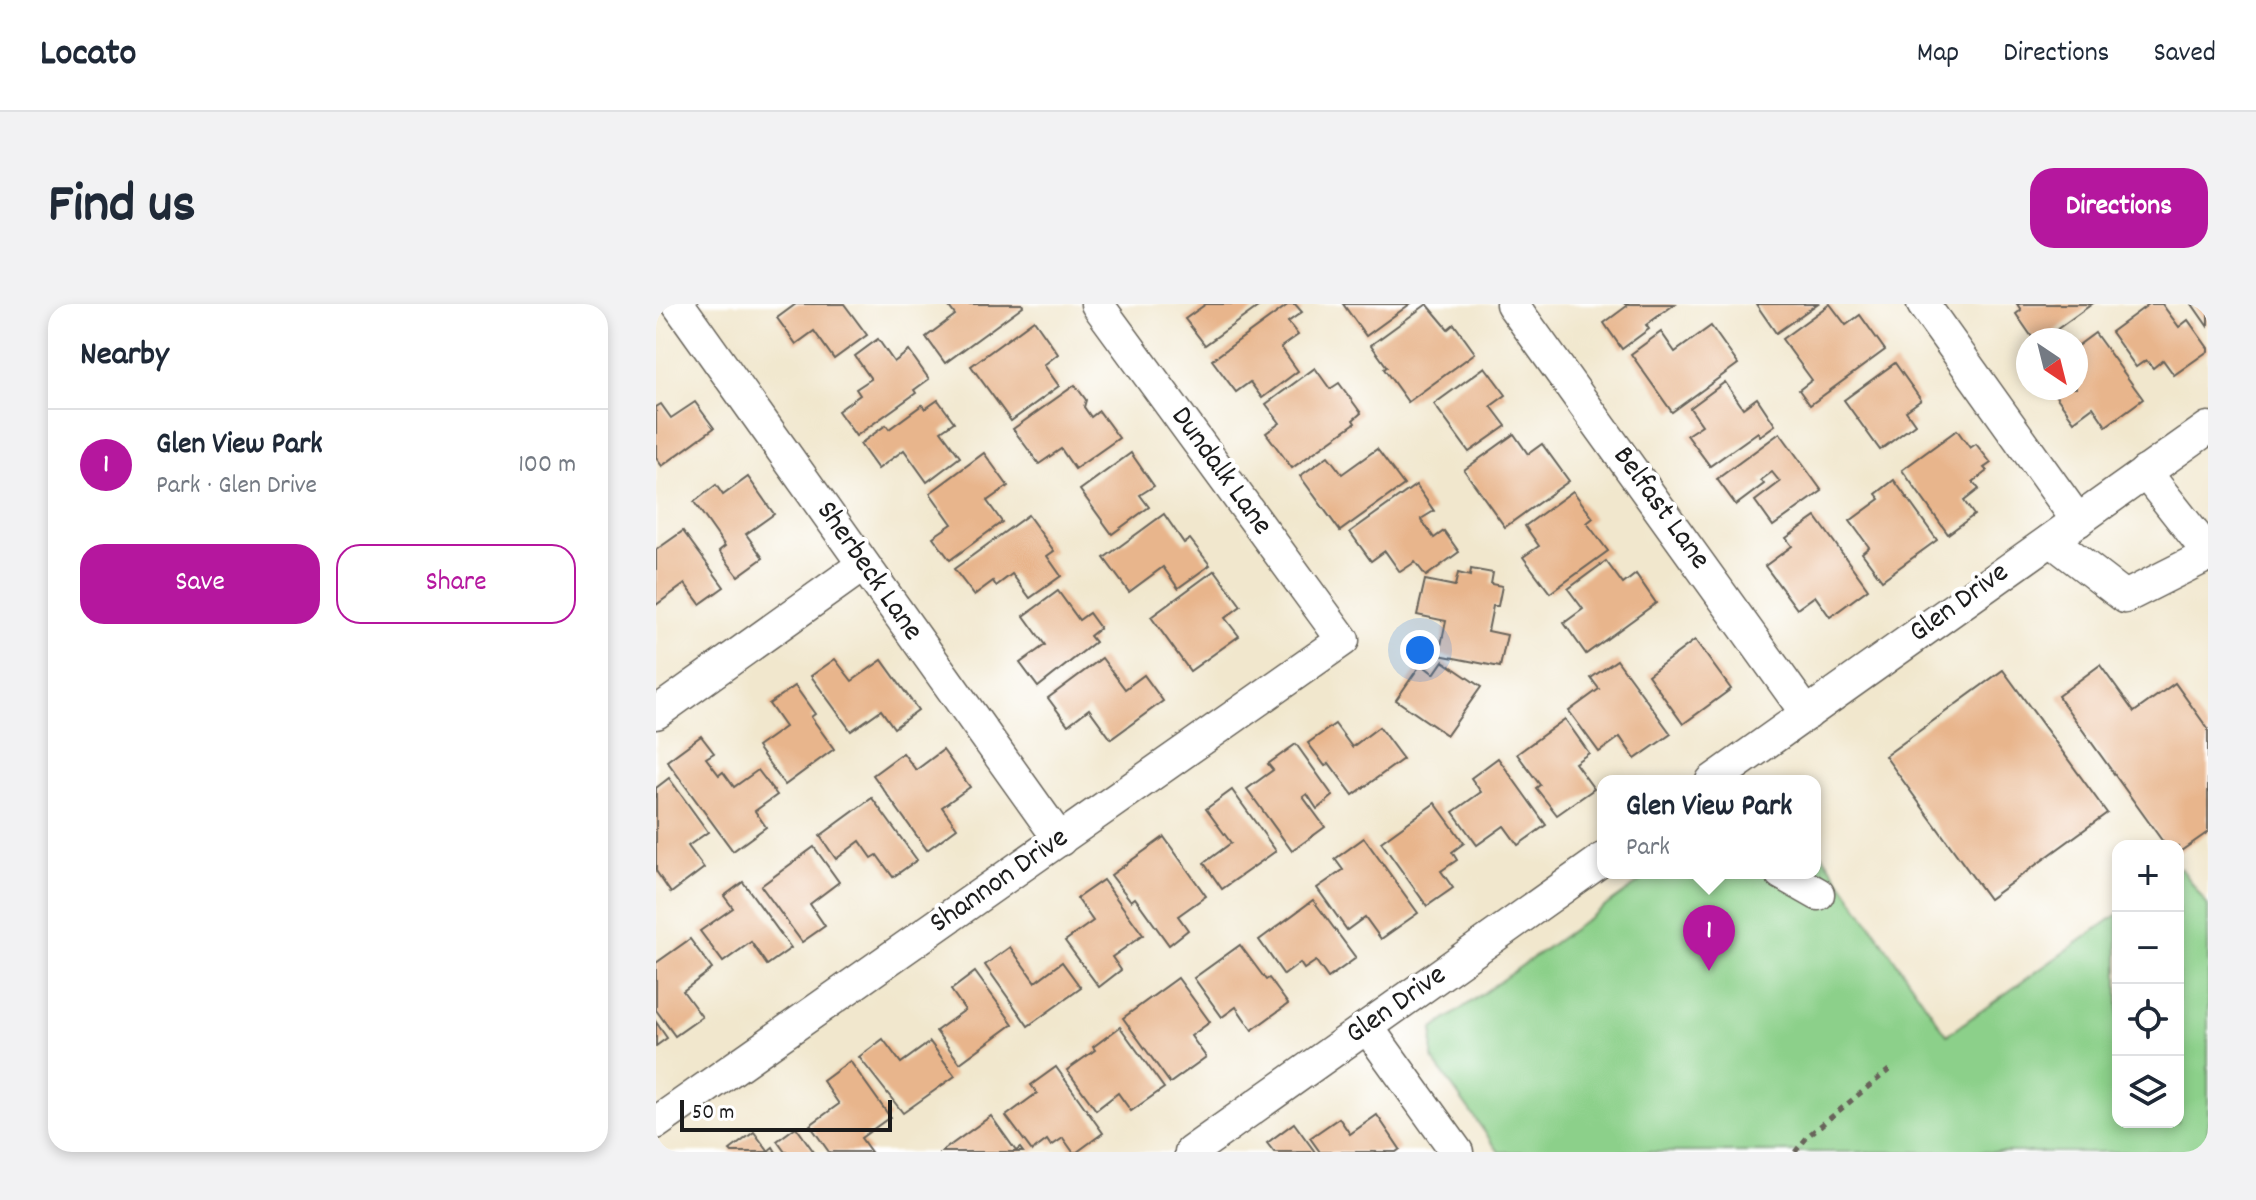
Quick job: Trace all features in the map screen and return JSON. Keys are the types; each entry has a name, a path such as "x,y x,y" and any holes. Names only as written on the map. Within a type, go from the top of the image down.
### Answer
{"street":[{"name":"Sherbeck Lane","path":"678,304 1060,840"},
{"name":"Dundalk Lane","path":"1097,304 1343,640"},
{"name":"Belfast Lane","path":"1512,304 1807,714"},
{"path":"1923,304 2078,521"},
{"name":"Glen Drive","path":"1721,775 2208,428"},
{"path":"2051,540 2125,597 2208,553 2145,472"},
{"path":"656,713 863,565"},
{"name":"Shannon Drive","path":"656,1123 1343,640"},
{"name":"Glen Drive","path":"1191,1152 1597,863"},
{"path":"1792,879 1818,894"},
{"path":"1367,1027 1457,1152"}],"path":[{"path":"1795,1152 1809,1135 1889,1070"}],"green space":[{"path":"1821,853 1947,1035 2112,918 2112,1128 2184,1128 2184,872 2208,906 2208,1152 1499,1152 1432,1058 1433,1029 1644,879 1821,879"}],"building":[{"path":"796,304 844,304 867,335 834,359 814,331 796,344 777,318"},
{"path":"947,304 1023,306 945,363 926,337 955,315"},
{"path":"1206,304 1262,304 1205,345 1185,319"},
{"path":"1289,304 1295,304 1302,312 1288,322 1298,335 1281,347 1298,371 1262,398 1250,382 1236,392 1212,360"},
{"path":"1343,304 1410,304 1366,336"},
{"path":"1427,304 1448,329 1454,324 1475,353 1408,402 1371,345"},
{"path":"1625,304 1675,304 1646,325 1649,329 1622,349 1604,323 1627,306"},
{"path":"1756,304 1817,304 1776,333"},
{"path":"1830,304 1846,325 1860,315 1885,350 1810,405 1799,390 1812,380 1782,339"},
{"path":"2017,304 2092,304 2059,328 2026,328 2016,314 2021,310"},
{"path":"2149,304 2162,304 2179,327 2188,320 2208,351 2174,375 2163,360 2153,368 2146,360 2136,367 2111,332"},
{"path":"2192,304 2208,304 2208,327"},
{"path":"1034,320 1058,354 1044,365 1059,386 1011,421 971,366"},
{"path":"1711,326 1738,364 1672,412 1631,354 1661,332 1675,352"},
{"path":"2095,333 2143,399 2106,426 2093,407 2074,421 2059,400 2088,400 2088,338"},
{"path":"878,339 894,362 909,351 929,379 914,390 916,393 856,436 838,411 860,395 856,389 871,379 855,356"},
{"path":"1895,363 1921,400 1906,411 1915,424 1880,450 1844,400"},
{"path":"1485,367 1506,395 1491,406 1506,426 1469,452 1434,404"},
{"path":"1315,368 1330,389 1339,383 1361,413 1353,420 1355,423 1292,468 1266,433 1280,423 1266,404"},
{"path":"1725,382 1743,408 1757,398 1775,425 1760,436 1758,432 1710,466 1687,435 1702,425 1690,408"},
{"path":"1075,385 1086,400 1084,407 1091,417 1099,411 1119,438 1075,469 1061,449 1039,464 1013,429"},
{"path":"938,400 954,422 941,431 960,457 927,482 904,450 878,469 860,444 886,425 889,429 922,405 925,409"},
{"path":"695,402 714,428 662,466 656,458 656,407 661,404 671,418"},
{"path":"1957,430 1970,448 1976,444 1991,463 1984,468 1987,471 1973,482 1979,489 1964,501 1974,515 1948,534 1902,470"},
{"path":"1780,433 1822,491 1773,526 1755,501 1780,482 1772,472 1761,480 1764,484 1736,505 1717,479"},
{"path":"1514,434 1528,454 1542,444 1569,481 1505,527 1464,470"},
{"path":"1377,449 1404,485 1340,531 1300,476 1328,456 1342,474"},
{"path":"984,453 1008,486 987,501 1002,522 950,560 933,537 952,524 930,493"},
{"path":"1131,453 1154,486 1140,495 1149,507 1112,534 1080,490"},
{"path":"748,477 774,514 746,534 763,558 738,576 719,551 725,546 694,502 716,485 723,495"},
{"path":"1894,480 1937,540 1882,580 1862,553 1869,547 1850,521 1880,499 1876,494"},
{"path":"1416,485 1434,511 1421,519 1434,538 1444,531 1459,552 1426,576 1415,562 1400,572 1385,551 1371,561 1350,532"},
{"path":"1573,491 1593,518 1587,523 1608,551 1550,593 1523,557 1539,546 1525,526"},
{"path":"1164,514 1184,543 1190,539 1210,565 1178,588 1163,567 1129,592 1104,558"},
{"path":"1028,515 1054,551 1047,556 1061,576 1030,598 1012,574 996,586 993,581 974,595 954,569"},
{"path":"1816,517 1868,589 1830,617 1815,596 1797,609 1765,566 1792,546 1786,538"},
{"path":"683,531 724,587 700,604 685,584 656,605 656,550"},
{"path":"1606,561 1623,584 1636,574 1656,603 1586,654 1564,623 1583,609 1568,589"},
{"path":"1471,569 1493,573 1491,584 1502,586 1498,606 1493,606 1488,631 1507,635 1500,667 1439,655 1446,621 1417,615 1425,580 1455,586 1458,573 1470,576"},
{"path":"1215,570 1241,606 1225,618 1239,636 1190,671 1151,617"},
{"path":"1058,591 1079,620 1089,613 1100,628 1090,636 1095,642 1038,687 1020,663 1045,645 1024,616"},
{"path":"1695,640 1731,689 1683,724 1648,675"},
{"path":"1102,658 1125,689 1144,675 1163,701 1111,739 1089,709 1068,725 1048,698"},
{"path":"835,659 852,681 882,660 918,710 894,728 881,710 851,731 811,676"},
{"path":"1617,660 1671,734 1635,759 1620,737 1599,752 1569,711 1599,689 1591,678"},
{"path":"1443,661 1481,687 1447,735 1396,700 1421,664 1434,674"},
{"path":"2100,665 2134,712 2175,683 2208,729 2208,832 2184,849 2184,840 2162,840 2058,696"},
{"path":"2003,670 2107,813 1989,899 1885,756"},
{"path":"795,686 815,714 811,717 834,749 785,785 757,747 785,727 769,704"},
{"path":"1565,719 1589,753 1575,763 1594,789 1557,815 1536,788 1540,785 1517,754"},
{"path":"1335,724 1352,747 1379,727 1403,759 1353,795 1329,763 1325,766 1308,743"},
{"path":"701,736 714,753 706,758 719,775 723,772 734,787 758,770 777,795 755,811 766,827 733,851 667,761"},
{"path":"1296,744 1333,796 1317,809 1307,794 1303,797 1325,827 1292,851 1247,789 1273,770 1268,764"},
{"path":"943,750 970,787 942,807 957,828 927,850 873,775 903,753 916,770"},
{"path":"1498,758 1546,825 1518,845 1504,826 1477,845 1453,812 1481,792 1471,778"},
{"path":"669,778 708,832 688,846 704,868 671,893 656,871 656,788"},
{"path":"1232,790 1276,851 1222,889 1204,863 1231,843 1206,809"},
{"path":"872,798 917,860 893,877 877,855 872,858 860,841 836,859 820,836"},
{"path":"1435,803 1464,843 1452,852 1457,860 1441,871 1453,888 1427,906 1381,842"},
{"path":"1164,837 1206,896 1178,916 1188,930 1169,945 1135,898 1131,901 1111,875"},
{"path":"1364,838 1418,913 1381,939 1365,917 1347,930 1317,888 1343,870 1335,859"},
{"path":"814,847 839,882 810,904 825,926 802,942 761,886"},
{"path":"1103,880 1143,935 1112,957 1121,970 1099,987 1065,941 1093,921 1077,898"},
{"path":"743,882 791,948 767,965 751,942 723,962 700,931 733,908 724,896"},
{"path":"1313,900 1356,958 1328,978 1316,961 1304,969 1300,963 1284,975 1259,940"},
{"path":"690,939 712,969 683,991 702,1017 675,1036 656,1010 656,963"},
{"path":"1240,945 1288,1004 1252,1030 1236,1007 1222,1017 1194,978"},
{"path":"1010,947 1035,982 1062,962 1081,988 1028,1026 985,965"},
{"path":"975,972 1013,1024 960,1063 936,1031 965,1010 951,990"},
{"path":"1178,978 1210,1022 1191,1036 1206,1057 1170,1083 1123,1018"},
{"path":"656,1022 667,1038 656,1046"},
{"path":"1120,1027 1164,1088 1131,1111 1118,1093 1096,1110 1067,1070"},
{"path":"883,1039 901,1063 930,1042 955,1076 903,1113 859,1057"},
{"path":"850,1061 890,1117 861,1138 871,1152 829,1152 810,1125 839,1104 823,1081"},
{"path":"1056,1067 1103,1133 1077,1152 1073,1152 1063,1138 1051,1146 1047,1140 1032,1151 1006,1116 1037,1093 1031,1085"},
{"path":"1377,1115 1400,1149 1396,1152 1320,1152 1310,1138 1339,1118 1350,1134"},
{"path":"991,1116 1016,1151 1020,1148 1023,1152 941,1152"},
{"path":"1294,1123 1315,1152 1274,1152 1267,1143"},
{"path":"796,1127 814,1152 785,1152 777,1141"},
{"path":"754,1132 768,1151 773,1147 776,1152 730,1150"}],"place":[{"name":"Glen View Park","path":"1709,971"}]}
